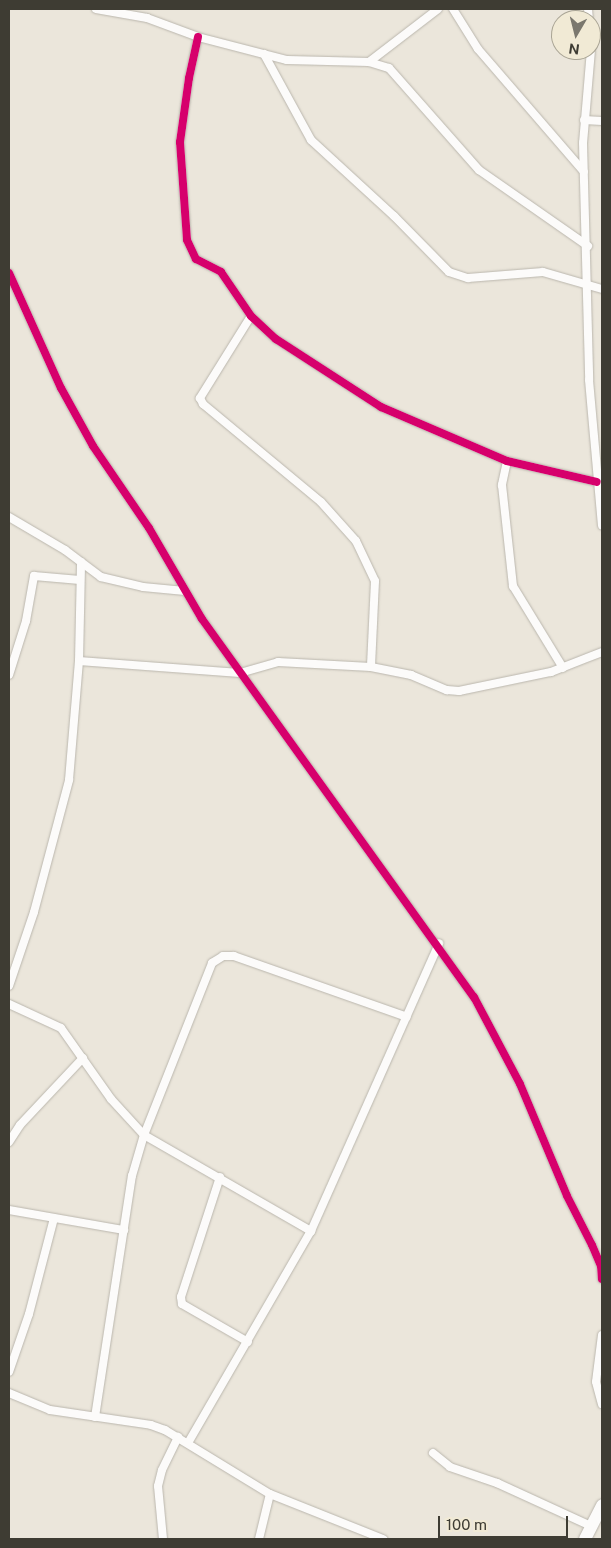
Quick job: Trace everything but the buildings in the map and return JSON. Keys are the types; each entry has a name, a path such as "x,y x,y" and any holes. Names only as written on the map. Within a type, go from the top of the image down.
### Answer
{"main road":[{"path":"585,1539 602,1505"}],"street":[{"path":"96,9 147,18 198,37 264,54 305,62 369,62 389,68 399,77 479,170 588,246"},
{"path":"369,62 438,9"},
{"path":"452,9 478,49 584,172"},
{"path":"198,37 189,78 180,142 187,240 196,259 221,272 251,316 276,339 380,406 507,461 597,482"},
{"path":"264,54 311,140 394,216 449,272 468,278 543,272 602,289"},
{"path":"592,60 584,120 584,172 589,284 589,380 602,525"},
{"path":"584,120 602,121"},
{"path":"9,273 60,388 93,446 149,528 184,591 240,673 438,943 493,1030 528,1101 567,1196 592,1245 601,1266 602,1280"},
{"path":"251,316 200,398 203,404 321,502 356,541 375,582 371,667"},
{"path":"507,461 502,485 513,586 563,668"},
{"path":"9,516 109,580 184,591"},
{"path":"9,986 34,912 68,780 79,661 81,562"},
{"path":"9,675 26,621 34,576 80,580"},
{"path":"79,661 240,673 278,662 371,667 411,675 447,690 459,691 563,668 602,653"},
{"path":"188,1443 311,1231 438,943"},
{"path":"95,1417 132,1176 144,1135 203,982 216,958 234,956 406,1017"},
{"path":"9,1004 61,1028 111,1099 144,1135 311,1231"},
{"path":"9,1142 20,1125 83,1058"},
{"path":"220,1177 181,1297 182,1304 248,1342"},
{"path":"9,1210 124,1230"},
{"path":"9,1372 29,1314 54,1218"},
{"path":"592,1245 602,1245"},
{"path":"602,1335 596,1382 602,1404"},
{"path":"9,1393 50,1410 151,1424 178,1437 270,1494 383,1539"},
{"path":"163,1539 158,1486 162,1470 178,1437"},
{"path":"433,1453 450,1467 497,1483 591,1526"},
{"path":"259,1539 270,1494"}],"cycle path":[{"path":"198,37 189,78 180,142 187,240 196,259 221,272 251,316 276,339 381,407 507,461 597,482"},
{"path":"9,273 61,388 93,446 149,528 202,619 474,997 520,1084 567,1196 601,1266 602,1279"}]}
